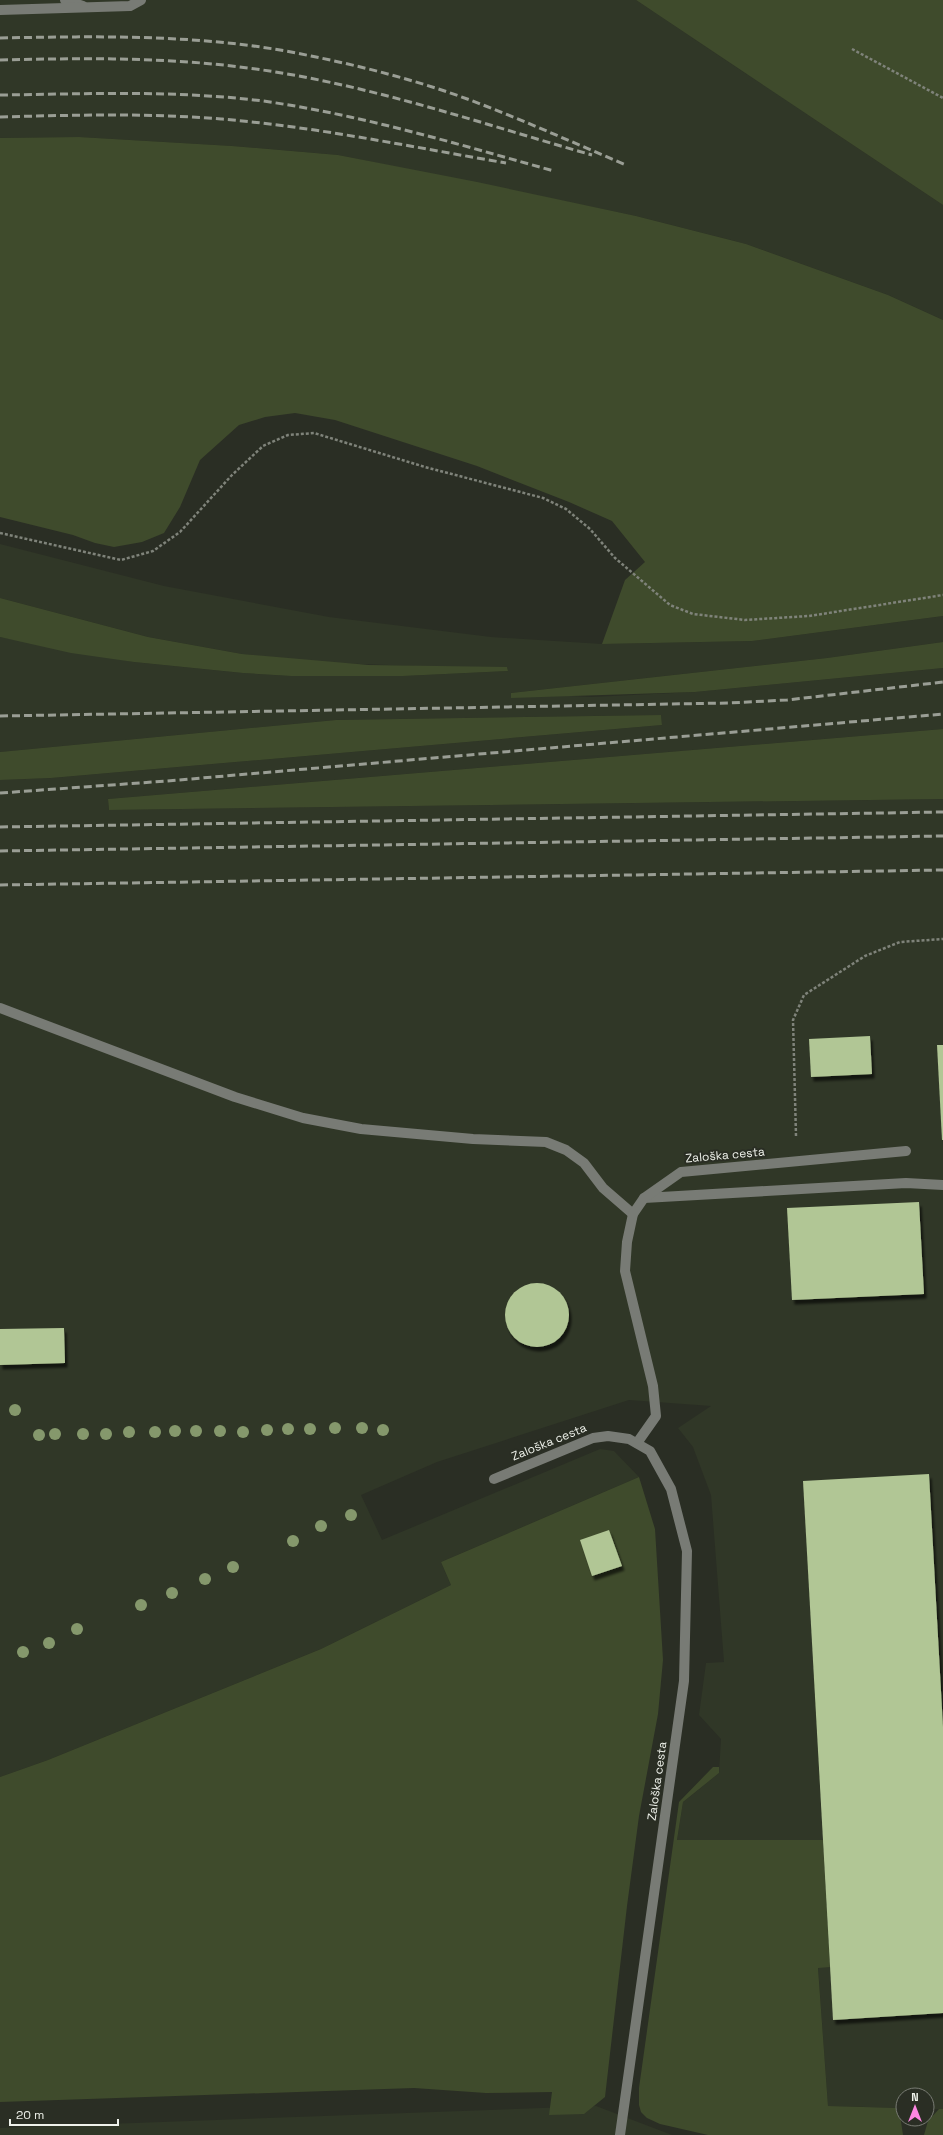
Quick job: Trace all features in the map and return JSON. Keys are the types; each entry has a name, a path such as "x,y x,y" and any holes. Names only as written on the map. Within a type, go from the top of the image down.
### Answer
{"street":[{"path":"65,0 91,8"},
{"path":"0,10 130,6 141,0"},
{"path":"0,1008 213,1089 303,1118 361,1129 473,1139 546,1142 566,1150 584,1163 603,1188 633,1214"},
{"name":"Zaloška cesta","path":"638,1443 656,1416 653,1386 624,1271 627,1242 633,1214 644,1198 681,1172 796,1163 906,1151"},
{"path":"644,1198 906,1183 943,1185"},
{"name":"Zaloška cesta","path":"494,1479 593,1438 608,1436 629,1439 650,1451 671,1489 687,1551 684,1681 620,2135"}],"path":[{"path":"852,49 943,98"},
{"path":"0,533 121,560 153,551 180,532 232,475 263,446 288,435 314,433 425,467 549,501 566,509 590,529 614,558 670,605 693,614 745,620 809,616 943,595"},
{"path":"796,1163 793,1020 804,995 865,956 900,942 943,939"}],"shaded area":[{"path":"0,0 636,0 943,205 943,320 888,295 746,244 636,216 338,155 232,146 79,137 0,138"},
{"path":"0,544 164,586 329,617 491,637 602,644 752,641 943,616 943,642 827,658 511,693 591,697 695,692 943,668 943,729 108,799 109,810 943,799 943,2109 935,2109 935,2087 895,2087 895,2108 828,2106 818,1967 830,1967 823,1840 677,1840 683,1802 719,1773 721,1739 699,1715 706,1663 724,1662 711,1495 693,1447 678,1428 711,1406 629,1400 437,1462 361,1495 382,1540 600,1449 614,1451 639,1477 441,1562 451,1585 321,1649 48,1760 0,1777 0,780 51,778 662,725 661,715 336,720 0,752 0,637 134,662 243,673 291,676 403,676 508,671 507,667 443,667 332,663 242,654 148,637 0,598"},
{"path":"596,2106 672,2135 0,2135 0,2128"}],"green space":[{"path":"636,0 943,0 943,205"},
{"path":"79,137 232,146 338,155 477,182 636,216 746,244 888,295 943,320 943,616 752,641 602,644 625,580 645,562 612,521 569,502 477,466 335,420 295,413 265,417 239,425 200,460 180,507 164,533 142,542 114,547 0,517 0,138"},
{"path":"0,598 148,637 242,654 369,665 507,667 508,671 403,676 291,676 243,673 134,662 71,653 0,637"},
{"path":"943,642 943,668 695,692 511,698 511,693 827,658"},
{"path":"661,715 662,725 51,778 0,780 0,752 336,720"},
{"path":"943,729 943,799 109,810 108,799"},
{"path":"639,1477 655,1529 663,1660 658,1714 639,1816 627,1906 605,2097 584,2114 549,2115 552,2092 486,2093 414,2088 0,2102 0,1777 48,1760 321,1649 451,1585 441,1562"},
{"path":"713,1767 719,1767 719,1773 683,1802 677,1840 823,1840 830,1967 818,1968 828,2106 895,2108 895,2127 902,2127 903,2135 708,2135 660,2124 647,2118 641,2112 639,2105 639,2088 679,1802"},
{"path":"939,2109 943,2109 943,2135 924,2135 926,2127 935,2127 935,2113"}],"building":[{"path":"870,1036 872,1074 811,1077 809,1039"},
{"path":"937,1045 943,1045 943,1140 942,1140"},
{"path":"919,1202 924,1294 792,1300 787,1208"},
{"path":"537,1283 549,1285 560,1292 567,1303 569,1315 567,1327 560,1338 549,1345 537,1347 525,1345 514,1338 507,1327 505,1315 507,1303 514,1292 525,1285"},
{"path":"64,1328 65,1363 0,1365 0,1329"},
{"path":"929,1474 943,1727 943,2013 833,2020 803,1481"},
{"path":"609,1530 622,1566 592,1576 580,1540"}],"railway":[{"path":"0,38 117,37 195,40 273,49 311,56 392,75 451,93 626,165"},
{"path":"0,60 155,60 217,64 292,75 335,83 422,105 592,155"},
{"path":"0,95 164,94 197,95 263,101 373,122 554,171"},
{"path":"0,117 139,115 221,119 329,132 506,163"},
{"path":"0,716 728,703 787,700 943,682"},
{"path":"0,793 167,781 943,714"},
{"path":"0,827 943,812"},
{"path":"0,851 943,836"},
{"path":"0,885 943,870"}]}
